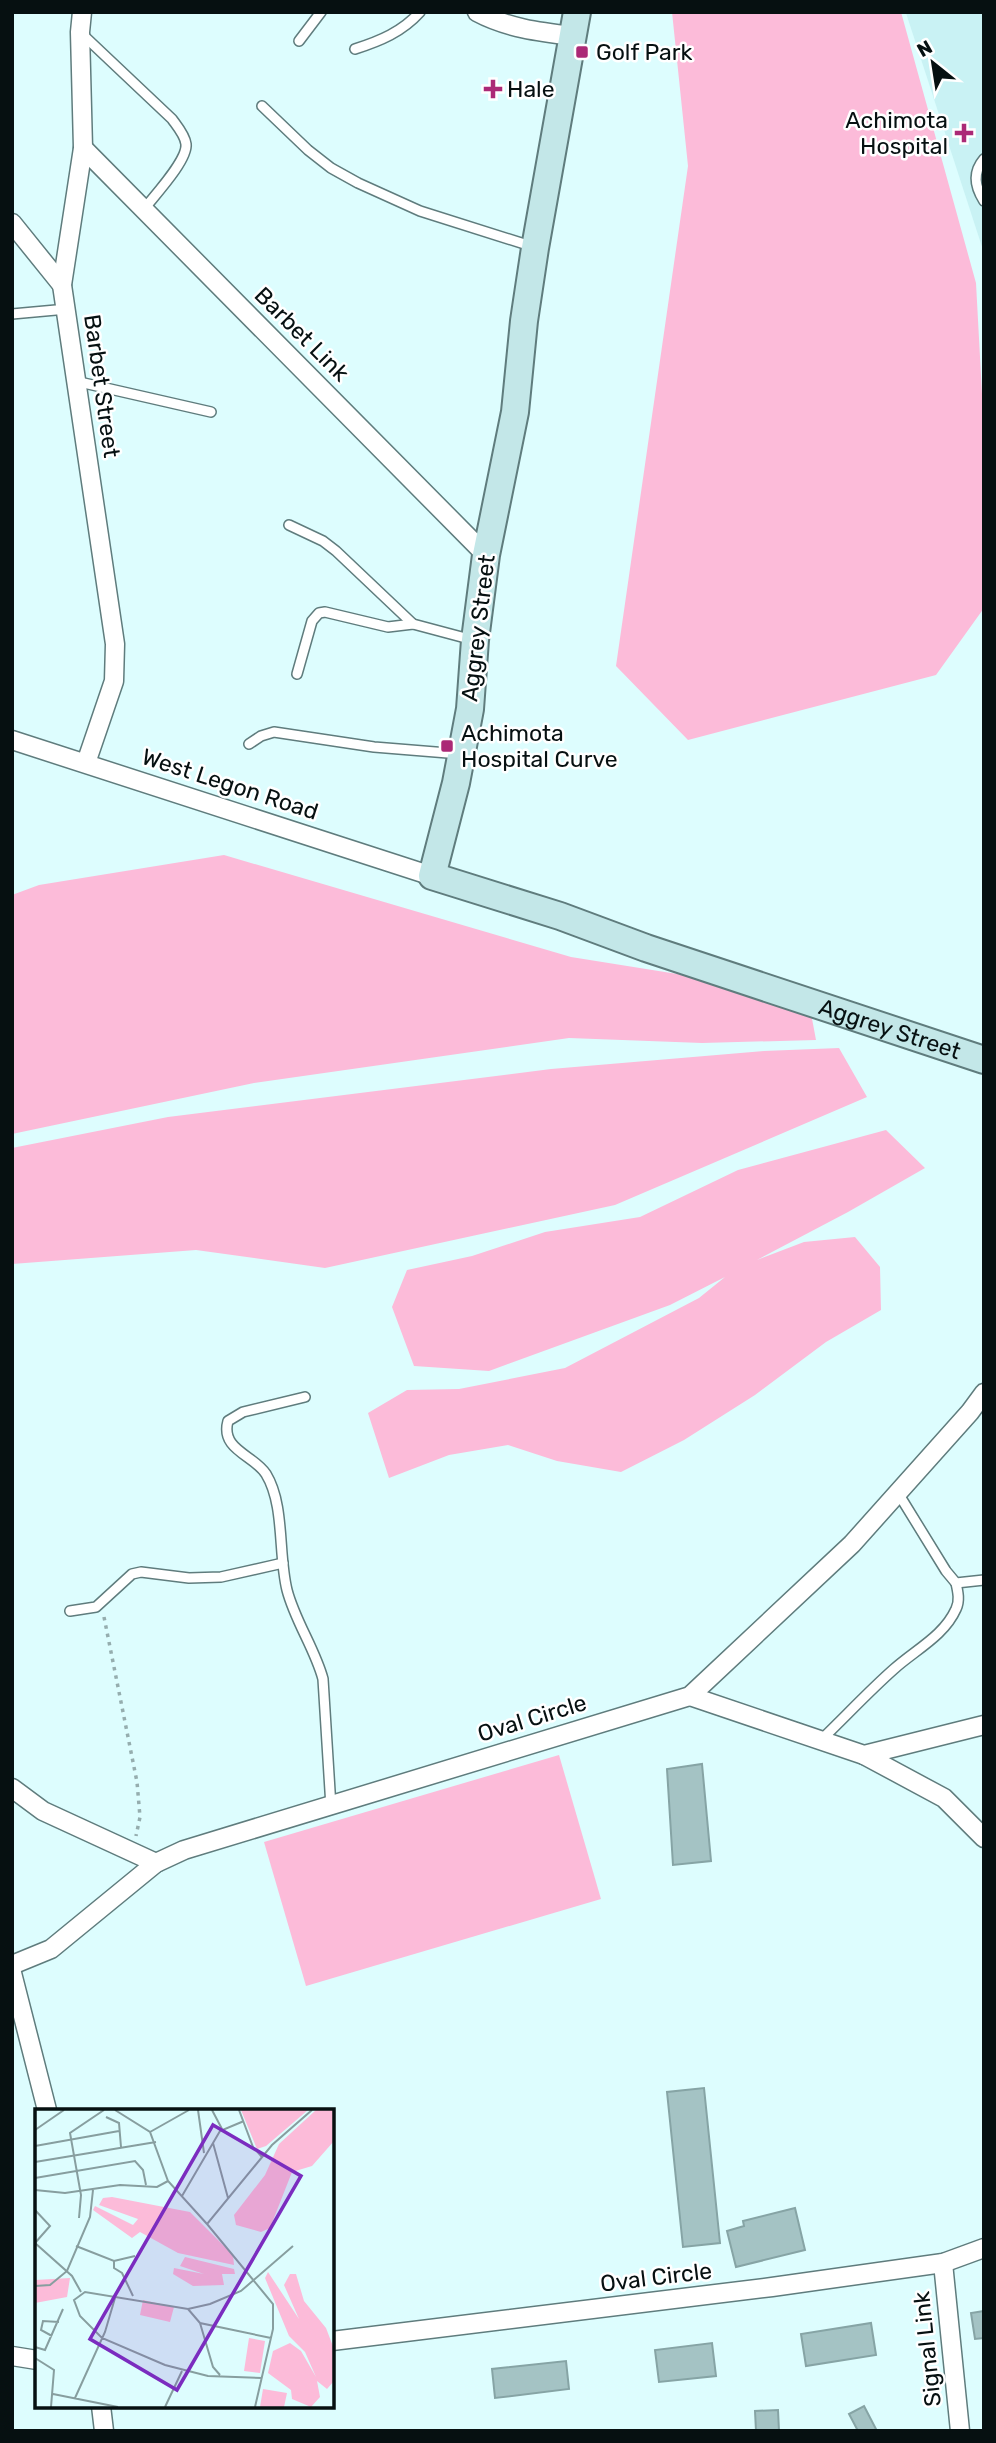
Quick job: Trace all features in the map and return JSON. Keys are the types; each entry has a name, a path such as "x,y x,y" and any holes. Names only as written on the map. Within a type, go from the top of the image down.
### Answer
{"main road":[{"name":"Aggrey Street","path":"575,24 535,248 514,412 486,555 475,640 470,709 456,783 432,876 559,916 646,948 984,1060"}],"street":[{"name":"Barbet Street","path":"82,12 80,32 83,148 62,285 115,644 114,681 86,763"},
{"path":"477,12 492,20 529,31 575,24"},
{"name":"Barbet Link","path":"83,148 486,555"},
{"path":"12,222 62,285"},
{"name":"West Legon Road","path":"12,740 432,876"},
{"name":"Oval Circle","path":"12,1965 51,1949 125,1886 156,1863 184,1850 690,1696 852,1544 984,1393"},
{"path":"690,1696 864,1755 944,1798 984,1838"},
{"path":"864,1755 984,1725"},
{"path":"12,1788 43,1811 156,1863"},
{"path":"12,1973 22,2027 47,2109"},
{"name":"Oval Circle","path":"334,2341 772,2287 943,2263 984,2248"},
{"name":"Signal Link","path":"943,2263 960,2431"},
{"path":"12,2356 35,2360"},
{"path":"101,2408 104,2431"}],"lane":[{"path":"299,41 321,12"},
{"path":"355,49 384,40 403,28 420,12"},
{"path":"80,32 172,119 187,144 183,157 144,209"},
{"path":"262,106 308,150 331,168 358,183 420,211 535,248"},
{"path":"984,159 975,179 976,190 984,201"},
{"path":"12,314 67,309"},
{"path":"75,381 211,412"},
{"path":"289,525 330,546 413,624"},
{"path":"297,674 312,621 319,613 325,612 388,627 413,624 475,640"},
{"path":"249,744 274,732 374,747 460,754"},
{"path":"305,1397 243,1412 228,1422 226,1428 233,1446 265,1472 276,1499 287,1591 319,1662 323,1679 331,1807"},
{"path":"820,1741 895,1668 928,1643 947,1624 957,1608 959,1595 956,1583 898,1493"},
{"path":"70,1611 89,1609 101,1603 132,1574 141,1572 190,1578 221,1577 283,1563"},
{"path":"956,1583 984,1580"}],"path":[{"path":"101,1603 137,1782 140,1817 132,1852"}],"shaded area":[{"path":"672,12 901,12 976,283 984,431 984,608 936,675 688,740 616,666 688,166"},
{"name":"Achimota Hospital","path":"984,12 984,253 906,13"},
{"path":"224,855 571,957 696,977 810,1008 816,1040 702,1043 569,1038 254,1083 12,1134 12,895 39,885"},
{"path":"839,1048 867,1097 615,1205 325,1268 196,1250 12,1264 12,1148 168,1117 551,1069 764,1051"},
{"path":"886,1130 925,1168 757,1260 804,1242 855,1237 880,1267 881,1310 826,1342 755,1395 684,1440 621,1472 557,1461 508,1445 449,1455 389,1478 368,1413 407,1390 459,1389 565,1368 699,1298 725,1277 670,1305 489,1371 414,1366 392,1307 407,1270 472,1256 545,1232 640,1217 738,1170"},
{"path":"559,1755 601,1899 306,1986 264,1842"}],"building":[{"path":"702,1764 711,1861 673,1865 667,1769"},
{"path":"704,2088 720,2243 683,2247 667,2092"},
{"path":"795,2208 805,2250 736,2267 727,2231 744,2226 743,2221"},
{"path":"984,2311 984,2338 975,2339 971,2313"},
{"path":"871,2323 876,2355 806,2366 801,2334"},
{"path":"712,2343 716,2376 659,2382 655,2350"},
{"path":"566,2361 569,2389 495,2398 492,2369"},
{"path":"864,2406 877,2431 858,2431 849,2414"},
{"path":"778,2410 779,2431 756,2431 755,2411"}],"place":[{"name":"Golf Park","path":"582,52"},
{"name":"Hale","path":"493,89"},
{"name":"Achimota Hospital","path":"964,133"},
{"name":"Achimota Hospital Curve","path":"447,746"}]}
